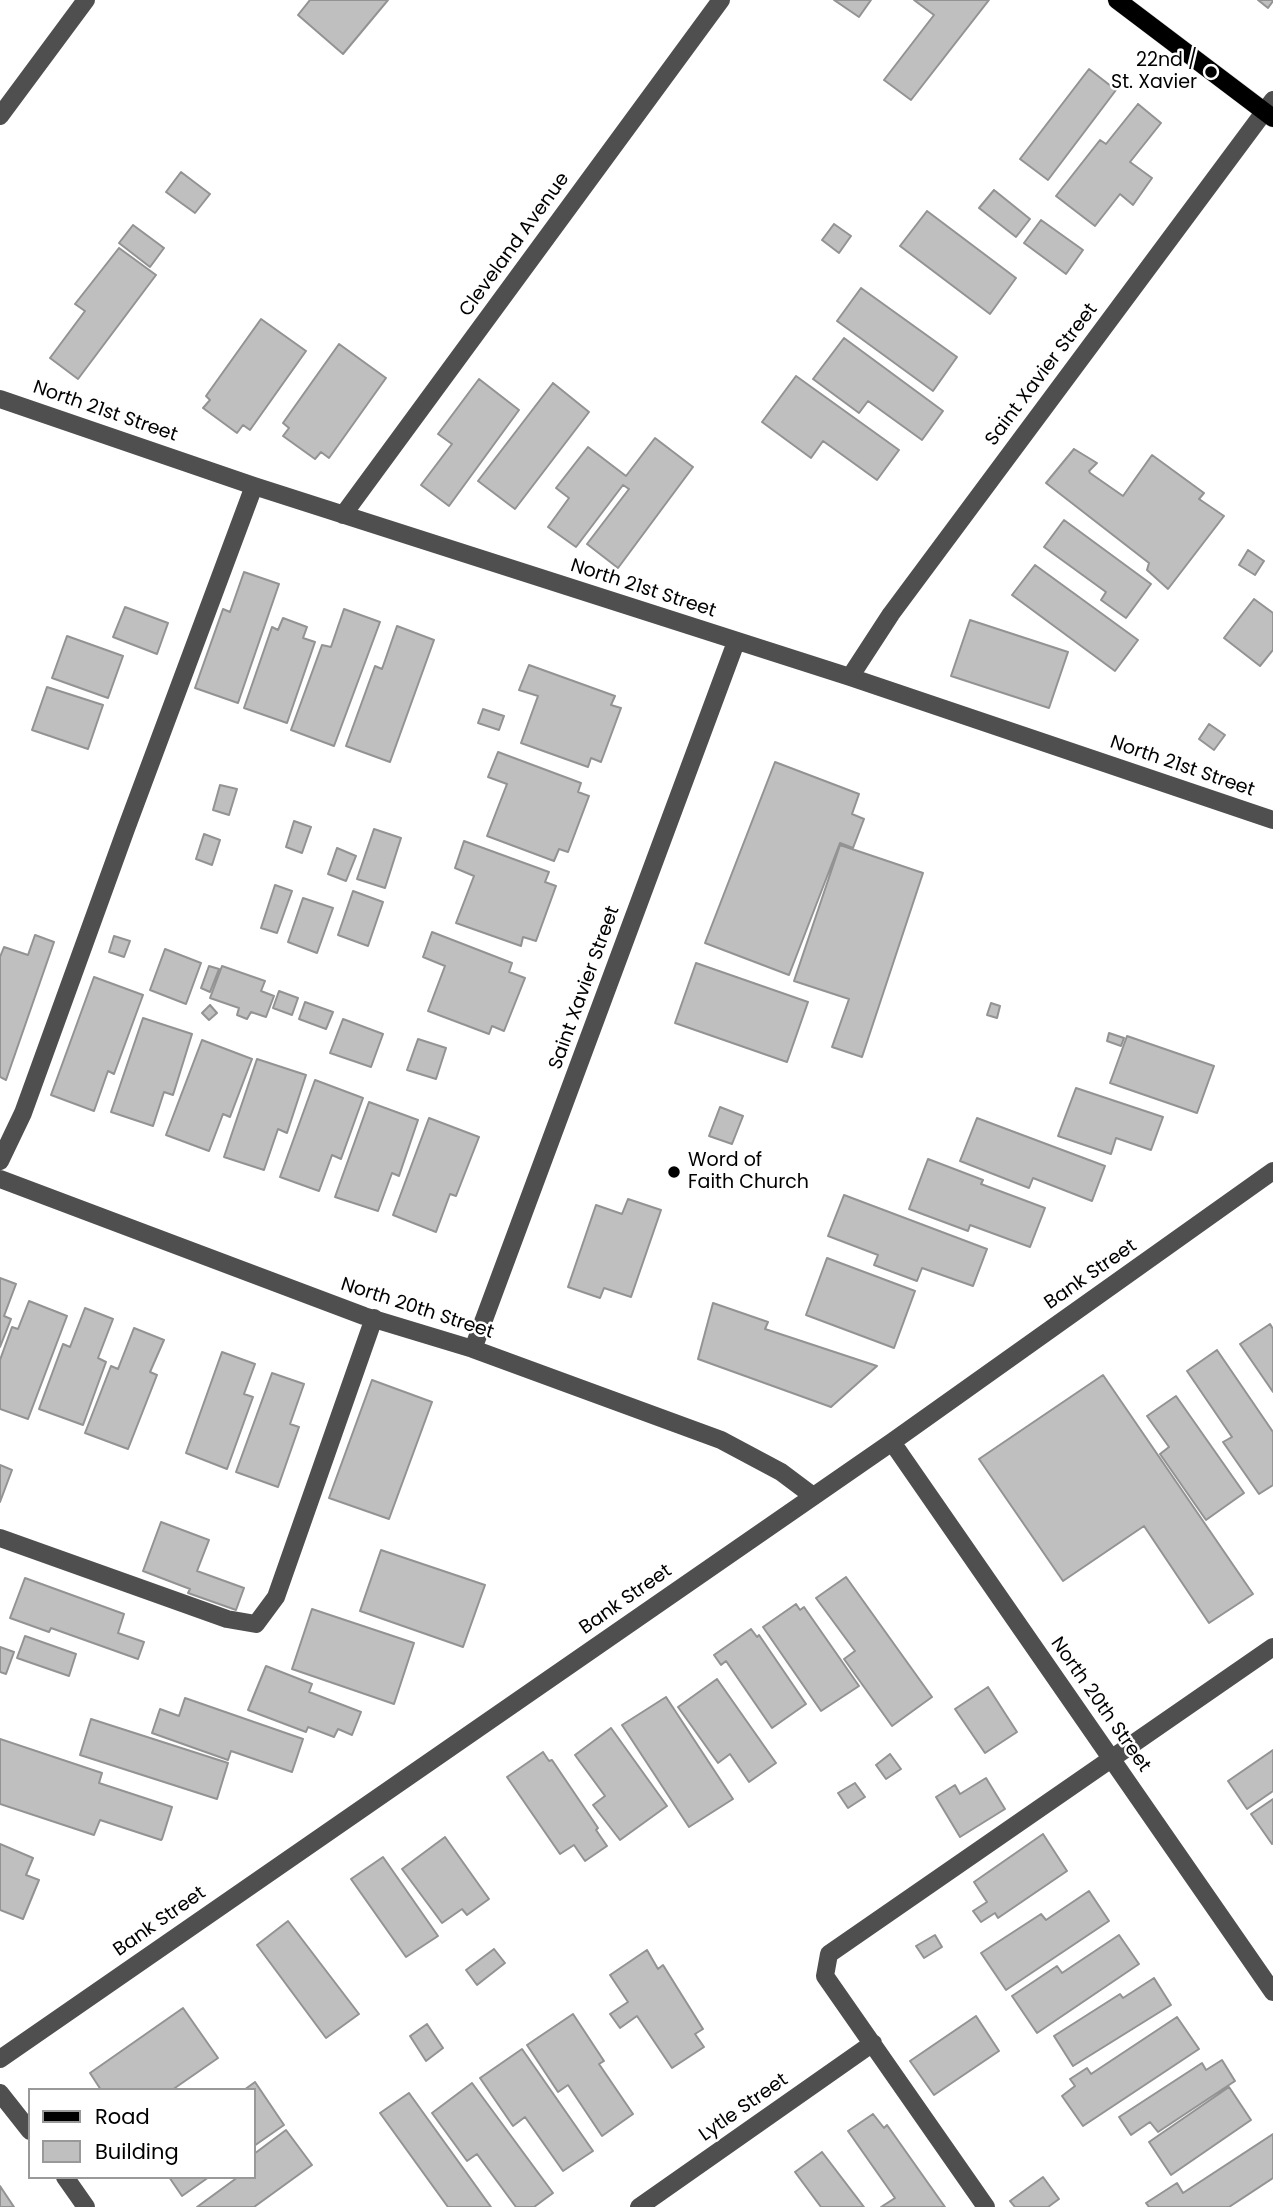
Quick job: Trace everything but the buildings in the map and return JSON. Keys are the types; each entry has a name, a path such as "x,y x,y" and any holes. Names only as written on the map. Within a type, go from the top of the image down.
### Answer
{"main road":[{"path":"1117,0 1270,110"}],"street":[{"path":"0,116 86,0"},
{"name":"Cleveland Avenue","path":"343,515 721,0"},
{"name":"Saint Xavier Street","path":"849,677 891,614 1270,110"},
{"name":"North 21st Street","path":"0,399 254,486 849,677 1273,820"},
{"path":"0,1161 23,1113 254,486"},
{"name":"Saint Xavier Street","path":"473,1349 736,642"},
{"name":"Bank Street","path":"0,2059 892,1442 1273,1171"},
{"name":"North 20th Street","path":"0,1179 374,1318 473,1349 720,1440 781,1472 813,1496"},
{"path":"0,1538 227,1619 256,1624 276,1597 374,1318"},
{"name":"North 20th Street","path":"892,1442 1273,1992"},
{"path":"986,2207 825,1976 830,1954 1273,1647"},
{"name":"Lytle Street","path":"639,2207 873,2043"},
{"path":"0,2093 28,2128"},
{"path":"66,2179 86,2207"}],"place":[{"name":"22nd / St. Xavier","path":"1211,72"},
{"name":"Word of Faith Church","path":"674,1172"}]}
